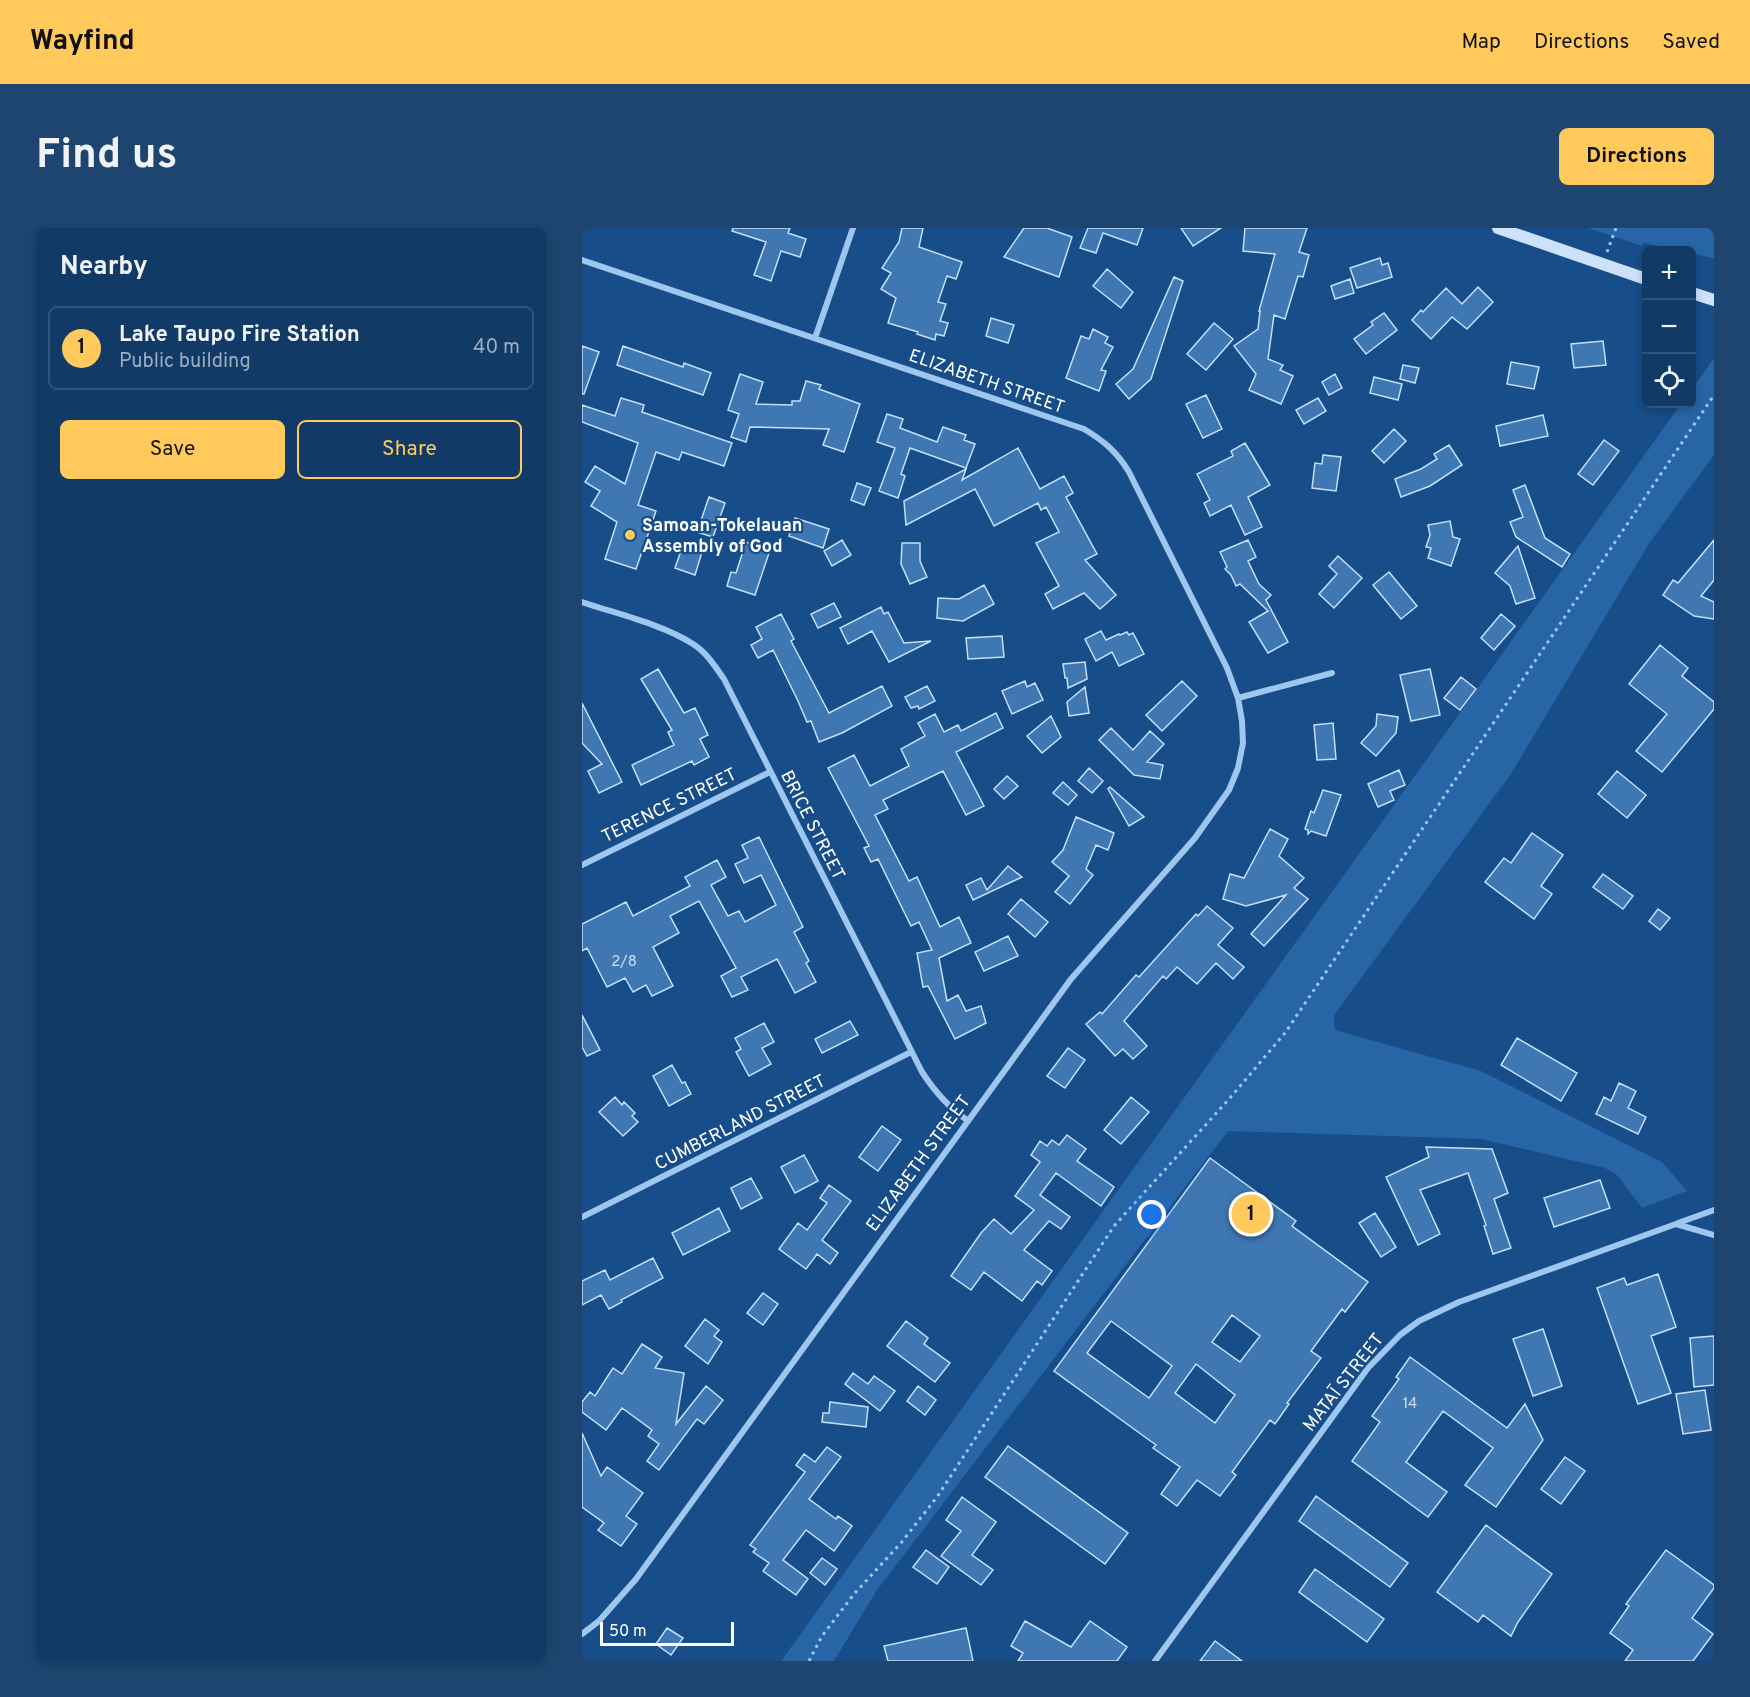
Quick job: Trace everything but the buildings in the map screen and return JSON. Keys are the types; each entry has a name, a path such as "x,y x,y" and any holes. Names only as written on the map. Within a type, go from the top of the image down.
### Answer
{"main road":[{"path":"1498,228 1642,277"},
{"path":"1696,294 1714,300"}],"street":[{"path":"815,338 853,228"},
{"name":"ELIZABETH STREET","path":"582,260 1084,429 1103,440 1118,454 1130,472 1227,668 1239,698 1243,743 1238,768 1229,790 1195,838 1071,980 967,1120 636,1580 599,1621 582,1634"},
{"name":"BRICE STREET","path":"582,602 669,631 694,644 710,659 724,679 911,1052 936,1094 951,1109 967,1120"},
{"path":"1239,698 1332,673"},
{"name":"TERENCE STREET","path":"582,866 770,772"},
{"name":"CUMBERLAND STREET","path":"582,1217 911,1052"},
{"name":"MATAĪ STREET","path":"1155,1661 1368,1368 1400,1335 1419,1321 1459,1302 1714,1210"},
{"path":"1676,1224 1714,1235"}],"path":[{"path":"1603,263 1616,228"},
{"path":"808,1661 822,1635 854,1594 901,1544 937,1497 1114,1226 1230,1098 1285,1033 1714,394"}],"shaded area":[{"path":"1588,228 1714,228 1714,258 1696,255 1696,246 1658,246 1643,243 1642,246"},
{"path":"1714,358 1714,455 1650,542 1511,774 1334,1015 1335,1030 1481,1071 1662,1162 1687,1191 1642,1208 1617,1175 1605,1168 1481,1139 1228,1131 877,1590 834,1661 781,1661 1678,408 1696,408 1696,383"}],"place":[{"name":"Samoan-Tokelauan Assembly of God","path":"630,535"},
{"name":"Lake Taupo Fire Station","path":"1251,1214"}]}
